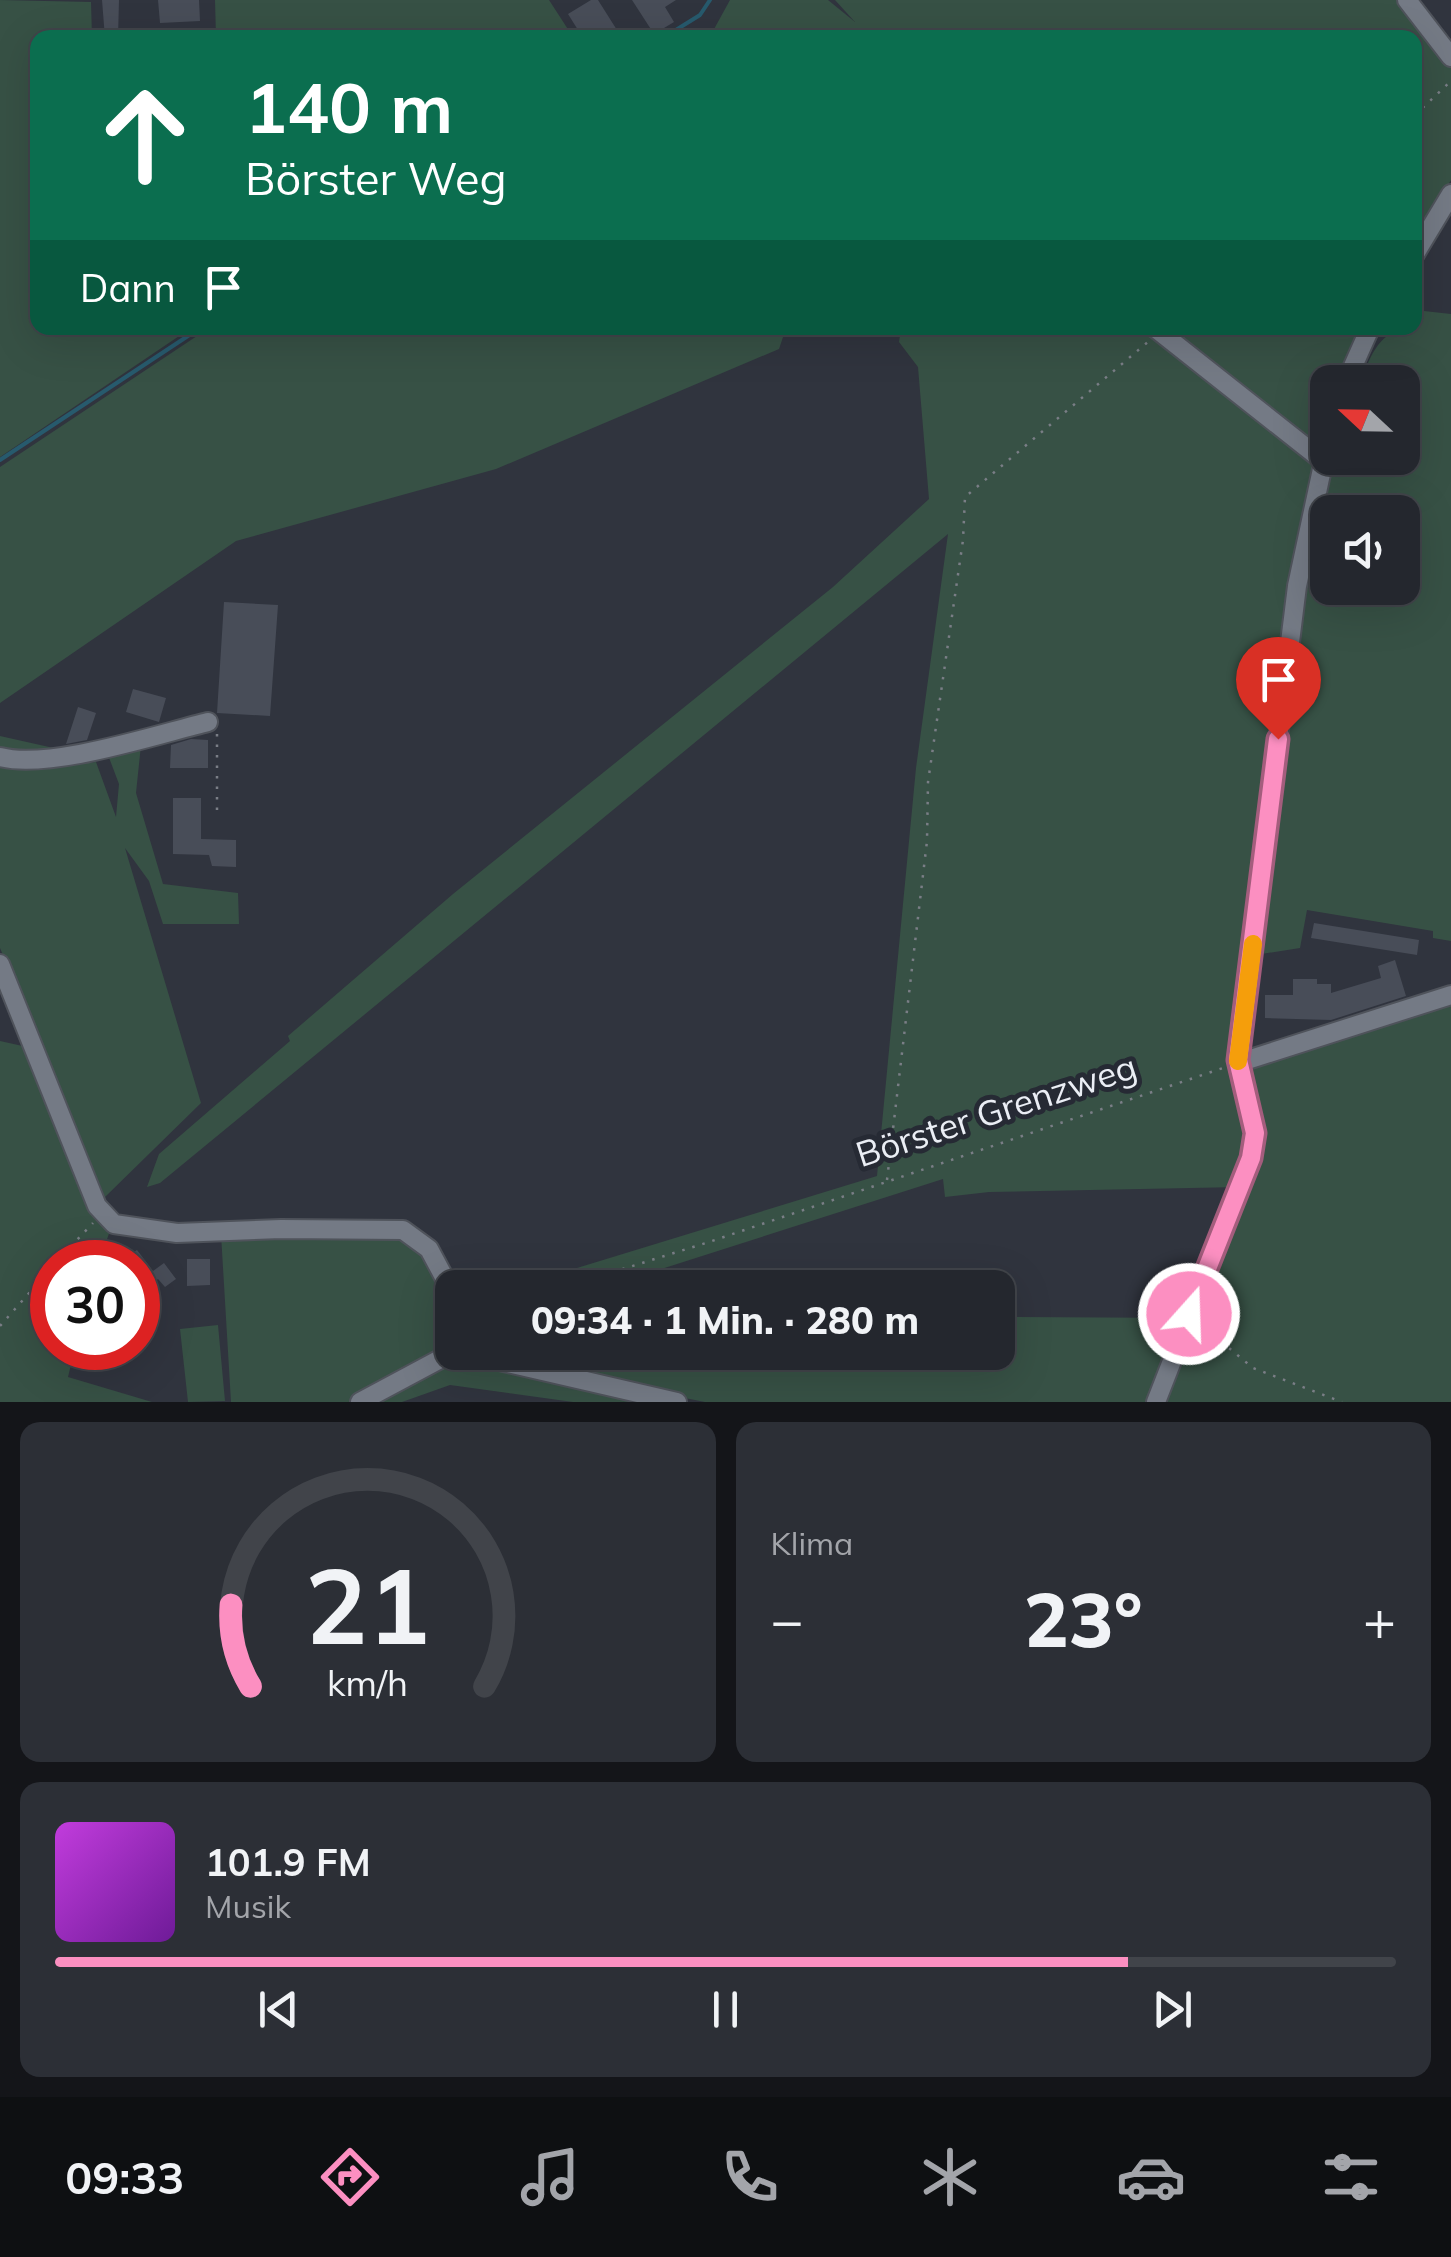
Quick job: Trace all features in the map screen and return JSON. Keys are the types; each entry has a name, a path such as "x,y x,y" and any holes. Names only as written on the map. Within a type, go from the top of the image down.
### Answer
{"street":[{"path":"1407,0 1451,57"},
{"path":"1422,242 1451,194"},
{"path":"1164,335 1310,450"},
{"path":"1354,365 1367,335"},
{"path":"1156,1402 1251,1158 1255,1133 1238,1063 1297,586 1319,475"},
{"path":"0,757 16,761 94,750 208,722"},
{"path":"0,964 102,1214 114,1224 177,1233 403,1230 438,1261 442,1270"},
{"path":"1238,1063 1451,995"},
{"path":"360,1402 435,1362"},
{"path":"541,1370 677,1402"}],"path":[{"path":"1422,109 1451,82"},
{"path":"887,1180 927,841 928,782 963,540 965,497 1152,335"},
{"path":"208,722 217,730 217,816"},
{"name":"Börster Grenzweg","path":"621,1270 1238,1063"},
{"path":"77,1240 102,1214"},
{"path":"0,1326 30,1292"},
{"path":"1189,1314 1253,1368 1342,1402"}],"green space":[{"path":"0,0 91,2 92,30 30,30 30,335 181,335 0,457"},
{"path":"215,0 549,0 568,30 216,30"},
{"path":"730,0 828,0 855,22 835,0 1402,0 1451,65 1451,180 1422,228 1422,30 714,30"},
{"path":"1422,311 1451,314 1451,941 1433,938 1433,931 1307,910 1300,948 1255,955 1284,704 1310,551 1310,605 1420,605 1420,495 1324,495 1329,475 1420,475 1420,365 1368,365 1378,344 1389,335 1422,335"},
{"path":"198,335 784,335 779,349 496,469 236,541 0,703 0,467"},
{"path":"900,335 1358,335 1343,365 1310,365 1310,475 1278,656 1233,1053 1237,1065 1451,998 1451,1402 705,1402 543,1370 1015,1370 1015,1317 1194,1318 1240,1187 989,1192 945,1197 943,1179 658,1270 570,1270 877,1176 916,768 948,534 160,1183 147,1187 159,1154 290,1041 288,1036 453,894 833,587 929,499 918,367 899,342"},
{"path":"0,736 58,749 69,765 96,762 116,817 119,784 105,747 141,745 136,793 163,884 238,893 239,924 163,924 149,881 125,848 201,1103 105,1197 0,948"},
{"path":"0,1041 27,1047 112,1225 107,1240 30,1240 30,1370 70,1370 68,1377 152,1402 0,1402"},
{"path":"221,1234 404,1235 437,1270 435,1370 527,1370 661,1402 573,1402 450,1385 402,1402 231,1402"},
{"path":"218,1325 225,1401 188,1402 180,1329"}],"building":[{"path":"102,0 119,0 118,30 104,30"},
{"path":"158,0 199,0 200,21 160,23"},
{"path":"598,0 617,30 578,30 568,14"},
{"path":"632,0 676,0 665,7 674,22 661,30 651,30"},
{"path":"224,602 278,605 270,716 217,713"},
{"path":"133,689 166,698 159,722 126,712"},
{"path":"78,707 96,713 87,740 66,744"},
{"path":"191,739 208,740 208,768 170,768 171,745"},
{"path":"173,798 201,798 201,839 236,840 236,867 212,866 209,855 173,854"},
{"path":"1314,923 1419,940 1417,955 1311,938"},
{"path":"1395,960 1406,996 1331,1020 1265,1018 1265,995 1293,995 1293,979 1317,979 1317,984 1331,984 1331,993 1381,978 1378,966"},
{"path":"187,1259 210,1259 210,1285 187,1286"},
{"path":"164,1263 176,1279 165,1287 160,1281 160,1266"}],"waterway":[{"path":"676,30 700,15 710,0"},
{"path":"0,460 189,335"}],"slow traffic":[{"path":"1238,1061 1253,944"}],"route":[{"path":"1189,1314 1251,1158 1255,1133 1238,1060 1278,739"}]}
